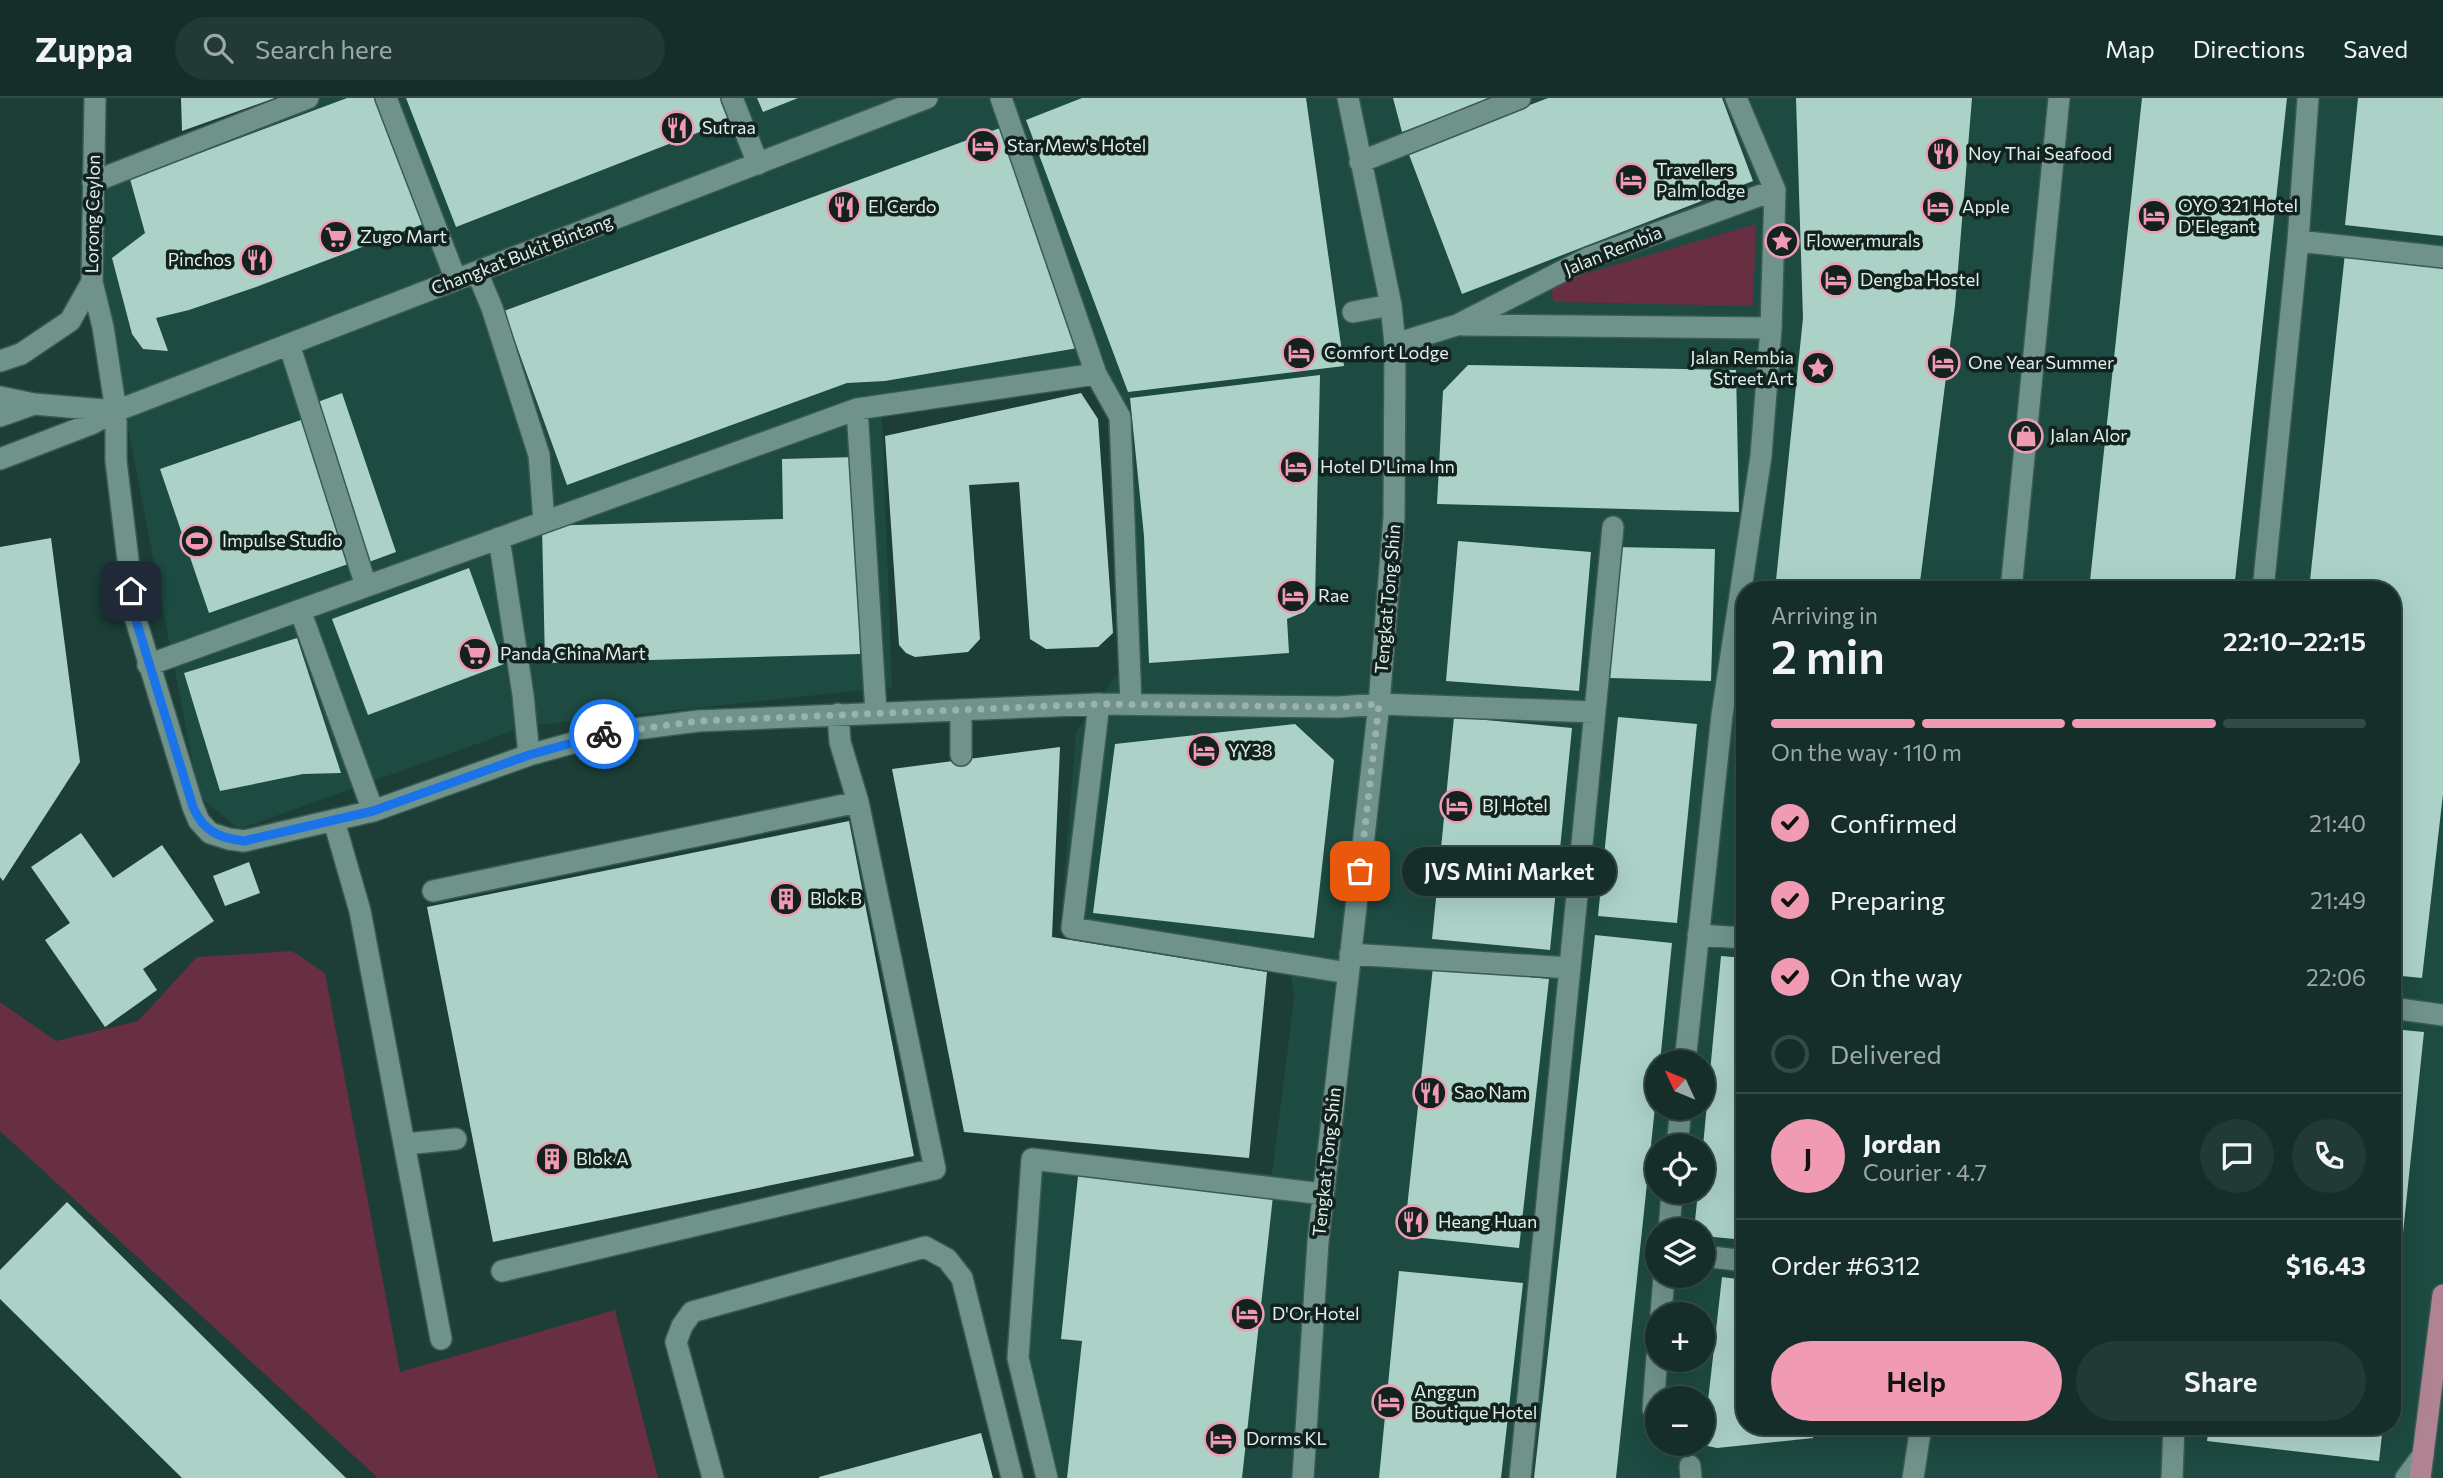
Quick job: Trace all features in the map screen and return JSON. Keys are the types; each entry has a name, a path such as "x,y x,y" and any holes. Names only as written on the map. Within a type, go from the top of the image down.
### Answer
{"main road":[{"path":"2420,1478 2443,1295"}],"street":[{"name":"Lorong Ceylon","path":"95,98 92,282 103,327 116,411 116,461 135,617 193,807 199,821 210,833 244,841 334,821 373,811 529,755 612,732 673,724 838,714 1099,704 1339,707 1379,704 1595,712"},
{"path":"93,182 308,98"},
{"path":"386,98 456,280"},
{"path":"732,98 758,164"},
{"name":"Changkat Bukit Bintang","path":"0,459 92,424 116,411 927,98"},
{"path":"1001,98 1097,362 1120,416 1131,704"},
{"name":"Tengkat Tong Shin","path":"1303,1478 1318,1242 1379,704 1394,517 1395,344 1391,305 1348,98"},
{"path":"1360,162 1521,98"},
{"path":"1736,98 1775,190 1771,328 1760,456 1742,581"},
{"path":"2012,581 2059,98"},
{"path":"2264,581 2298,241 2308,98"},
{"name":"Jalan Rembia","path":"1395,344 1457,325 1588,258 1775,190"},
{"path":"2298,241 2443,257"},
{"path":"477,272 492,309 539,455 544,522"},
{"path":"0,361 21,354 70,321 92,282"},
{"path":"1353,312 1391,305"},
{"name":"Jalan Rembia","path":"1457,325 1771,328"},
{"path":"289,344 366,586"},
{"path":"148,665 857,409 1097,362"},
{"path":"0,397 34,404 116,411"},
{"path":"0,409 34,404"},
{"path":"0,416 34,404"},
{"path":"857,409 876,713"},
{"path":"1520,1478 1613,527"},
{"path":"499,538 523,695 529,755"},
{"path":"300,610 373,811"},
{"path":"1686,1050 1722,715 1736,620"},
{"path":"1099,704 1072,928 1349,963 1570,968"},
{"path":"961,711 961,755"},
{"path":"502,1271 646,1230 934,1169 858,802 840,742 838,714"},
{"path":"433,891 858,802"},
{"path":"334,821 360,911 441,1339"},
{"path":"1698,936 1736,938"},
{"path":"2401,1009 2443,1015"},
{"path":"405,1144 456,1139"},
{"path":"1047,1478 1018,1357 1032,1159 1323,1194"},
{"path":"713,1478 676,1342 682,1326 692,1312 925,1247 947,1259 962,1278 1012,1478"},
{"path":"1715,1257 1736,1260"},
{"path":"1913,1478 1920,1435"},
{"path":"2172,1478 2174,1435"},
{"path":"2406,1478 2423,1455"}],"shaded area":[{"path":"295,98 2443,98 2443,1478 1034,1478 1005,1358 1024,1153 1272,1174 1294,998 1291,974 1060,931 1076,732 1119,671 1107,406 1089,384 882,417 892,687 527,726 239,829 199,796 97,268 110,170"},
{"path":"1756,224 1753,306 1554,302 1549,284"},
{"path":"292,951 325,973 400,1372 615,1310 658,1478 378,1478 0,1131 0,1002 56,1041 138,1021 197,957"}],"building":[{"path":"181,98 275,98 182,131"},
{"path":"347,98 377,98 423,224 256,287 189,310 156,318 168,351 143,349 132,334 112,258 145,233 130,179"},
{"path":"406,98 725,98 733,119 456,227"},
{"path":"757,98 798,98 763,112"},
{"path":"1082,98 1306,98 1344,366 1128,392 1026,120"},
{"path":"1393,98 1494,98 1402,132"},
{"path":"1548,98 1722,98 1753,181 1462,294 1408,152"},
{"path":"1796,98 1972,98 1955,306 1920,581 1776,581 1803,318"},
{"path":"2142,98 2287,98 2235,581 2090,581"},
{"path":"2358,98 2443,98 2443,236 2345,225"},
{"path":"1000,128 1078,348 885,381 847,383 567,485 504,311"},
{"path":"2345,253 2443,263 2443,794 2422,978 2401,976 2401,581 2310,581"},
{"path":"1468,365 1736,370 1739,512 1437,504 1443,391"},
{"path":"1320,375 1315,600 1304,612 1287,619 1289,653 1149,663 1144,536 1130,398"},
{"path":"342,393 396,552 369,562 315,403"},
{"path":"1081,393 1098,419 1113,633 1098,647 1046,649 1030,639 1019,482 969,485 980,639 968,652 915,657 906,653 899,645 885,436"},
{"path":"301,420 351,563 209,613 160,469"},
{"path":"856,457 860,654 545,663 542,526 783,519 782,459"},
{"path":"51,538 80,762 3,881 0,877 0,547"},
{"path":"1458,541 1591,552 1579,691 1446,681"},
{"path":"1614,547 1715,549 1711,681 1610,678"},
{"path":"469,568 504,664 368,715 332,619"},
{"path":"297,638 341,773 303,774 220,791 184,673"},
{"path":"1454,717 1572,728 1550,950 1432,939"},
{"path":"1618,717 1697,724 1677,923 1598,916"},
{"path":"1295,724 1334,760 1314,938 1093,913 1115,744"},
{"path":"1060,747 1052,937 1267,972 1249,1158 964,1132 892,769"},
{"path":"849,821 914,1156 493,1242 427,907"},
{"path":"81,833 113,878 162,845 214,921 143,969 157,990 105,1027 45,940 70,923 31,867"},
{"path":"249,862 260,893 225,906 213,876"},
{"path":"1595,935 1672,943 1661,1050 1645,1050 1645,1120 1654,1120 1652,1134 1645,1134 1645,1202 1616,1478 1534,1478"},
{"path":"1721,956 1736,957 1736,1239 1715,1237 1715,1218 1695,1218 1697,1204 1715,1204 1715,1134 1704,1134 1705,1120 1715,1120 1715,1050 1712,1050"},
{"path":"1433,967 1549,979 1519,1248 1404,1236"},
{"path":"2401,1030 2424,1032 2401,1252"},
{"path":"1078,1176 1273,1196 1242,1478 1067,1478 1082,1341 1061,1339"},
{"path":"67,1202 346,1478 182,1478 0,1299 0,1270"},
{"path":"1399,1271 1523,1283 1501,1478 1379,1478"},
{"path":"1722,1277 1736,1279 1736,1435 1813,1435 1813,1438 1717,1448 1715,1386 1710,1386 1711,1372 1715,1372 1715,1339"},
{"path":"981,1433 993,1478 819,1478 819,1477"},
{"path":"2208,1435 2382,1435 2379,1461 2207,1441"}],"way so far":[{"path":"604,734 698,721 838,714 1099,704 1339,707 1379,704 1360,871"}],"place":[{"name":"Sutraa","path":"677,128"},
{"name":"Star Mew's Hotel","path":"983,146"},
{"name":"Noy Thai Seafood","path":"1943,154"},
{"name":"Travellers Palm lodge","path":"1631,180"},
{"name":"El Cerdo","path":"844,207"},
{"name":"Apple","path":"1938,207"},
{"name":"OYO 321 Hotel D'Elegant","path":"2154,216"},
{"name":"Zugo Mart","path":"336,237"},
{"name":"Flower murals","path":"1782,241"},
{"name":"Pinchos","path":"257,260"},
{"name":"Dengba Hostel","path":"1836,280"},
{"name":"Comfort Lodge","path":"1299,353"},
{"name":"One Year Summer","path":"1943,363"},
{"name":"Jalan Rembia Street Art","path":"1818,368"},
{"name":"Jalan Alor","path":"2026,436"},
{"name":"Hotel D'Lima Inn","path":"1296,467"},
{"name":"Impulse Studio","path":"197,541"},
{"name":"Rae","path":"1293,596"},
{"name":"Panda China Mart","path":"475,654"},
{"name":"YY38","path":"1204,751"},
{"name":"BJ Hotel","path":"1457,806"},
{"name":"JVS Mini Market","path":"1360,871"},
{"name":"Blok B","path":"786,899"},
{"name":"Sao Nam","path":"1430,1093"},
{"name":"Blok A","path":"552,1159"},
{"name":"Heang Huan","path":"1413,1222"},
{"name":"D'Or Hotel","path":"1247,1314"},
{"name":"Anggun Boutique Hotel","path":"1389,1402"},
{"name":"Dorms KL","path":"1221,1439"}],"route":[{"path":"131,591 148,665 193,807 199,821 210,833 229,839 244,841 373,811 529,755 604,734"}]}
